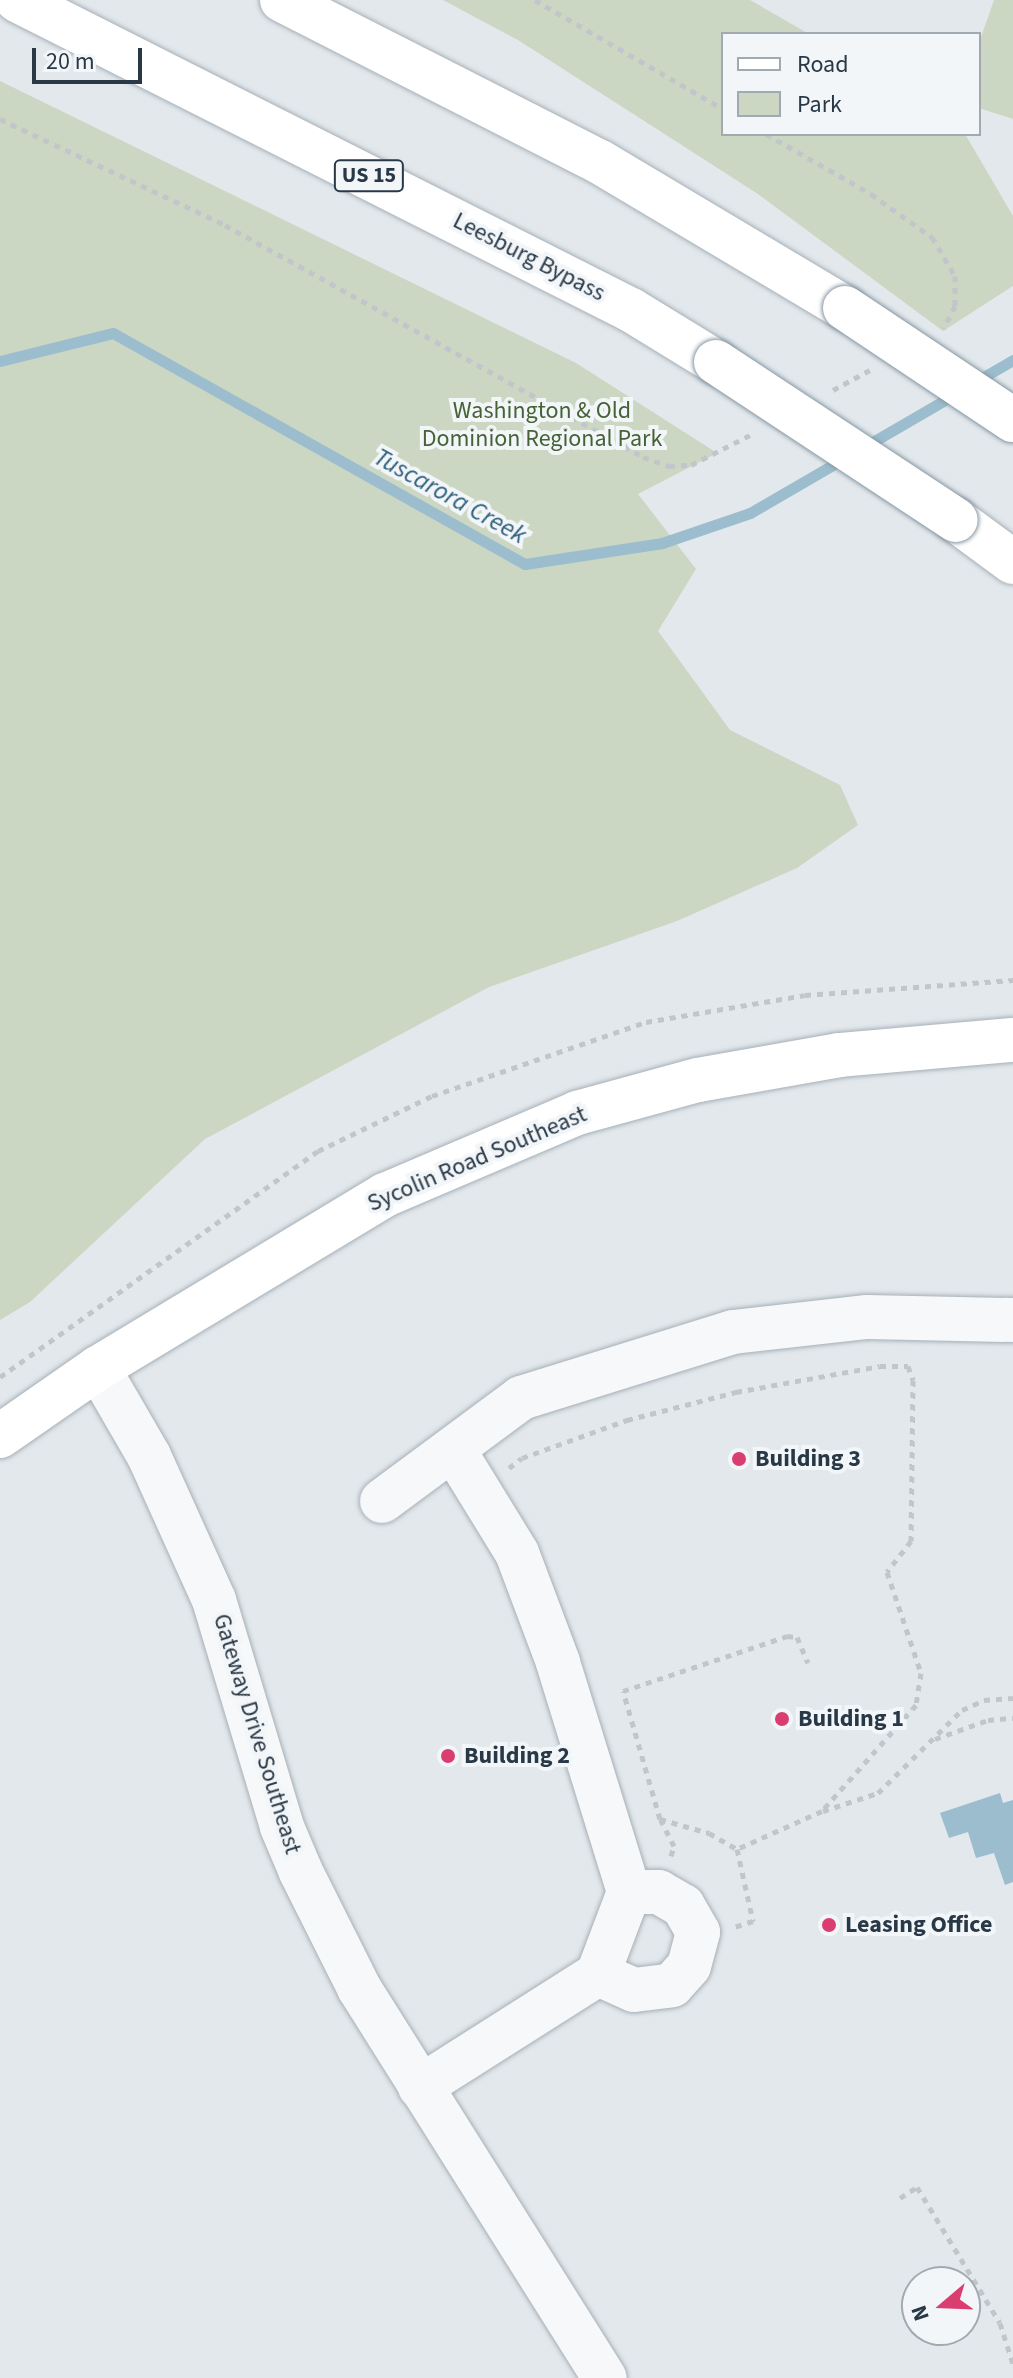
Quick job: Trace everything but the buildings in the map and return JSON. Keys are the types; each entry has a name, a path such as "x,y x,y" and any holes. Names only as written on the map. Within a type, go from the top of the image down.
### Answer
{"main road":[{"name":"Leesburg Bypass","path":"17,0 631,310 716,362 956,520 1013,562"},
{"path":"282,0 600,162 845,308 1013,420"},
{"name":"Sycolin Road Southeast","path":"0,1436 98,1368 385,1195 577,1113 698,1080 840,1055 1013,1040"}],"street":[{"path":"382,1501 521,1398 733,1332 867,1317 1013,1320"},
{"name":"Gateway Drive Southeast","path":"98,1368 149,1456 214,1600 282,1827 359,1988 605,2378"},
{"path":"420,2087 598,1974 629,1892 542,1621 517,1553 453,1449"},
{"path":"598,1974 634,1990 672,1985 689,1966 698,1932 683,1906 659,1892 629,1892"}],"path":[{"path":"535,0 721,108"},
{"path":"0,1377 77,1320"},
{"path":"479,1491 522,1458 627,1420 736,1392 880,1366 908,1366 913,1380 911,1541 887,1572 921,1673 916,1705 822,1811"},
{"path":"660,1819 623,1691 787,1636 797,1637 808,1663"},
{"path":"737,1849 822,1811 878,1793 962,1710 984,1700 1013,1698"},
{"path":"931,1741 988,1720 1013,1718"},
{"path":"900,2198 917,2187 1005,2339 1013,2364"},
{"path":"1005,2339 1013,2336"}],"green space":[{"path":"443,0 750,0 806,32 721,32 721,136 966,136 1013,216 1013,286 943,331 758,194 518,40"},
{"path":"994,0 1013,0 1013,119 981,109 981,37"},
{"name":"Washington & Old Dominion Regional Park","path":"0,81 576,363 717,453 638,494 696,569 658,631 730,730 840,785 858,825 797,868 677,921 489,987 205,1139 30,1302 0,1320"}],"water":[{"path":"1000,1793 1003,1803 1013,1800 1013,1882 1005,1885 994,1853 976,1858 968,1832 949,1838 940,1813"}],"waterway":[{"name":"Tuscarora Creek","path":"0,361 113,333 525,564 662,543 750,513 843,459"},
{"name":"Tuscarora Creek","path":"975,382 1013,360"},
{"name":"Tuscarora Creek","path":"864,447 957,393"}],"place":[{"name":"Building 3","path":"739,1459"},
{"name":"Building 1","path":"782,1719"},
{"name":"Building 2","path":"448,1756"},
{"name":"Leasing Office","path":"829,1925"}]}
